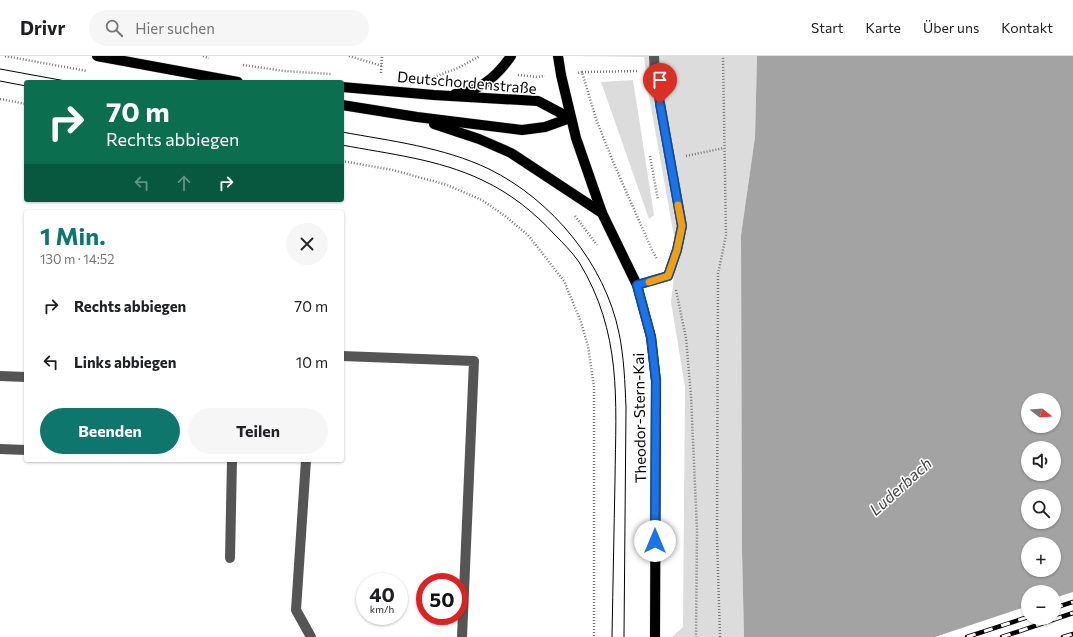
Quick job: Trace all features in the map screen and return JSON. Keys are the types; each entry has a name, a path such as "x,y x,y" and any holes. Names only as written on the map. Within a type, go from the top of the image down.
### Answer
{"main road":[{"path":"97,56 227,80"},
{"name":"Theodor-Stern-Kai","path":"558,56 570,118 576,138 602,213 637,285 651,337 656,381 655,637"},
{"path":"434,95 462,93 488,82 508,60"},
{"name":"Deutschordenstraße","path":"344,87 434,95 538,101 570,118"},
{"path":"344,105 417,117 522,130 545,127 570,118"},
{"path":"417,117 479,139 511,153 602,213"}],"lane":[{"path":"637,285 668,276 677,250 682,226 655,75 654,56"},
{"path":"344,356 474,361 462,637"},
{"path":"0,376 24,377"},
{"path":"0,449 24,450"},
{"path":"230,558 232,462"},
{"path":"306,462 296,610 311,637"}],"path":[{"path":"5,56 88,71"},
{"path":"349,56 382,66 382,56"},
{"path":"720,637 717,539 718,274 726,235 723,56"},
{"path":"582,72 640,70"},
{"path":"0,99 24,104"},
{"path":"691,154 724,148"},
{"path":"344,161 393,170 447,185 482,200 528,235 564,281 581,322 588,346 594,387 594,637"},
{"path":"570,211 602,251"},
{"path":"668,276 676,292 686,338 691,396 697,530 696,637"}],"shaded area":[{"path":"575,56 757,56 755,137 741,235 742,552 744,637 672,637 683,627 685,387 671,302 677,250 649,96 644,57"},
{"path":"633,80 654,215 649,219 601,82"}],"water":[{"name":"Luderbach","path":"757,56 1073,56 1073,637 744,637 742,552 741,235 755,137"}],"pier":[{"path":"1073,592 1073,637 935,637 1021,608 1021,625 1061,625 1061,596"}],"tram line":[{"path":"0,69 60,80"},
{"path":"0,81 24,86"},
{"path":"344,132 398,142 454,155 489,169 512,182 534,198 554,216 588,259 602,283 612,307 619,333 625,380 624,637"},
{"path":"344,145 431,162 482,180 512,197 530,211 564,244 579,262 593,288 603,315 610,341 614,367 616,421 612,637"}],"railway":[{"path":"1061,606 1073,602"},
{"path":"1002,637 1073,613"},
{"path":"967,637 1021,619"},
{"path":"1063,637 1073,634"}],"slow traffic":[{"path":"649,282 668,276 677,250 682,226 678,205"}],"route":[{"path":"655,541 656,381 651,337 637,285 668,276 677,250 682,226 660,104"}]}
